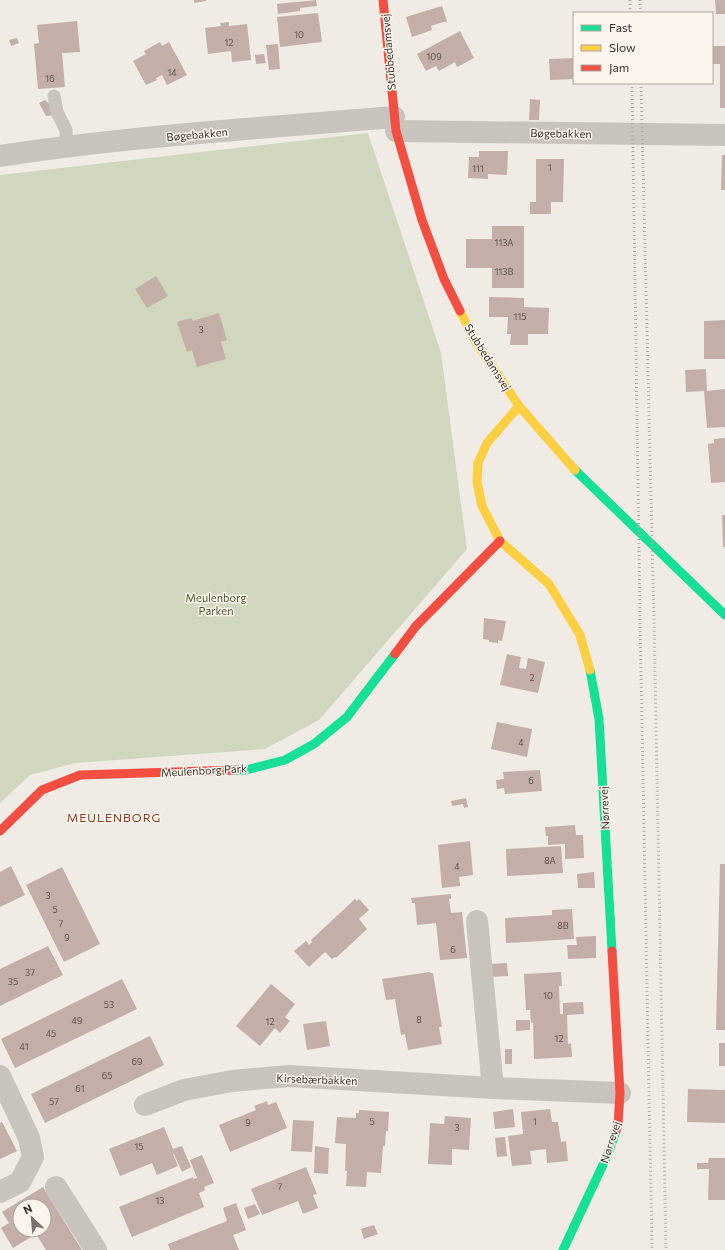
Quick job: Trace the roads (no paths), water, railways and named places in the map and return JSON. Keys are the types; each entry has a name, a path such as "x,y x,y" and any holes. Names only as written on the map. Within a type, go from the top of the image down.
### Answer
{"street":[{"name":"Stubbedamsvej","path":"383,0 395,124 422,220 444,279 475,341 519,406 574,469 725,615"},
{"name":"Bøgebakken","path":"0,156 130,140 395,124 725,135"},
{"name":"Nørrevej","path":"519,406 487,443 478,463 477,482 482,506 500,541 549,584 580,636 590,669 599,719 620,1093 618,1124 608,1154 563,1250"},
{"name":"Meulenborg Park","path":"0,831 42,790 80,775 246,770 285,760 314,744 347,717 416,626 500,541"},
{"path":"477,921 493,1088"},
{"path":"0,1076 29,1138 32,1157 20,1182 0,1192"},
{"name":"Kirsebærbakken","path":"145,1105 184,1090 232,1081 289,1076 493,1088 620,1093"},
{"path":"56,1186 96,1250"}],"lane":[{"path":"54,96 57,112 66,130 67,147"}],"railway":[{"path":"630,0 630,12"},
{"path":"640,0 641,12"},
{"path":"632,84 652,1250"},
{"path":"641,84 654,619 666,1250"}],"district":[{"name":"MEULENBORG","path":"114,817"}],"park label":[{"name":"Meulenborg Parken","path":"216,603"}]}
